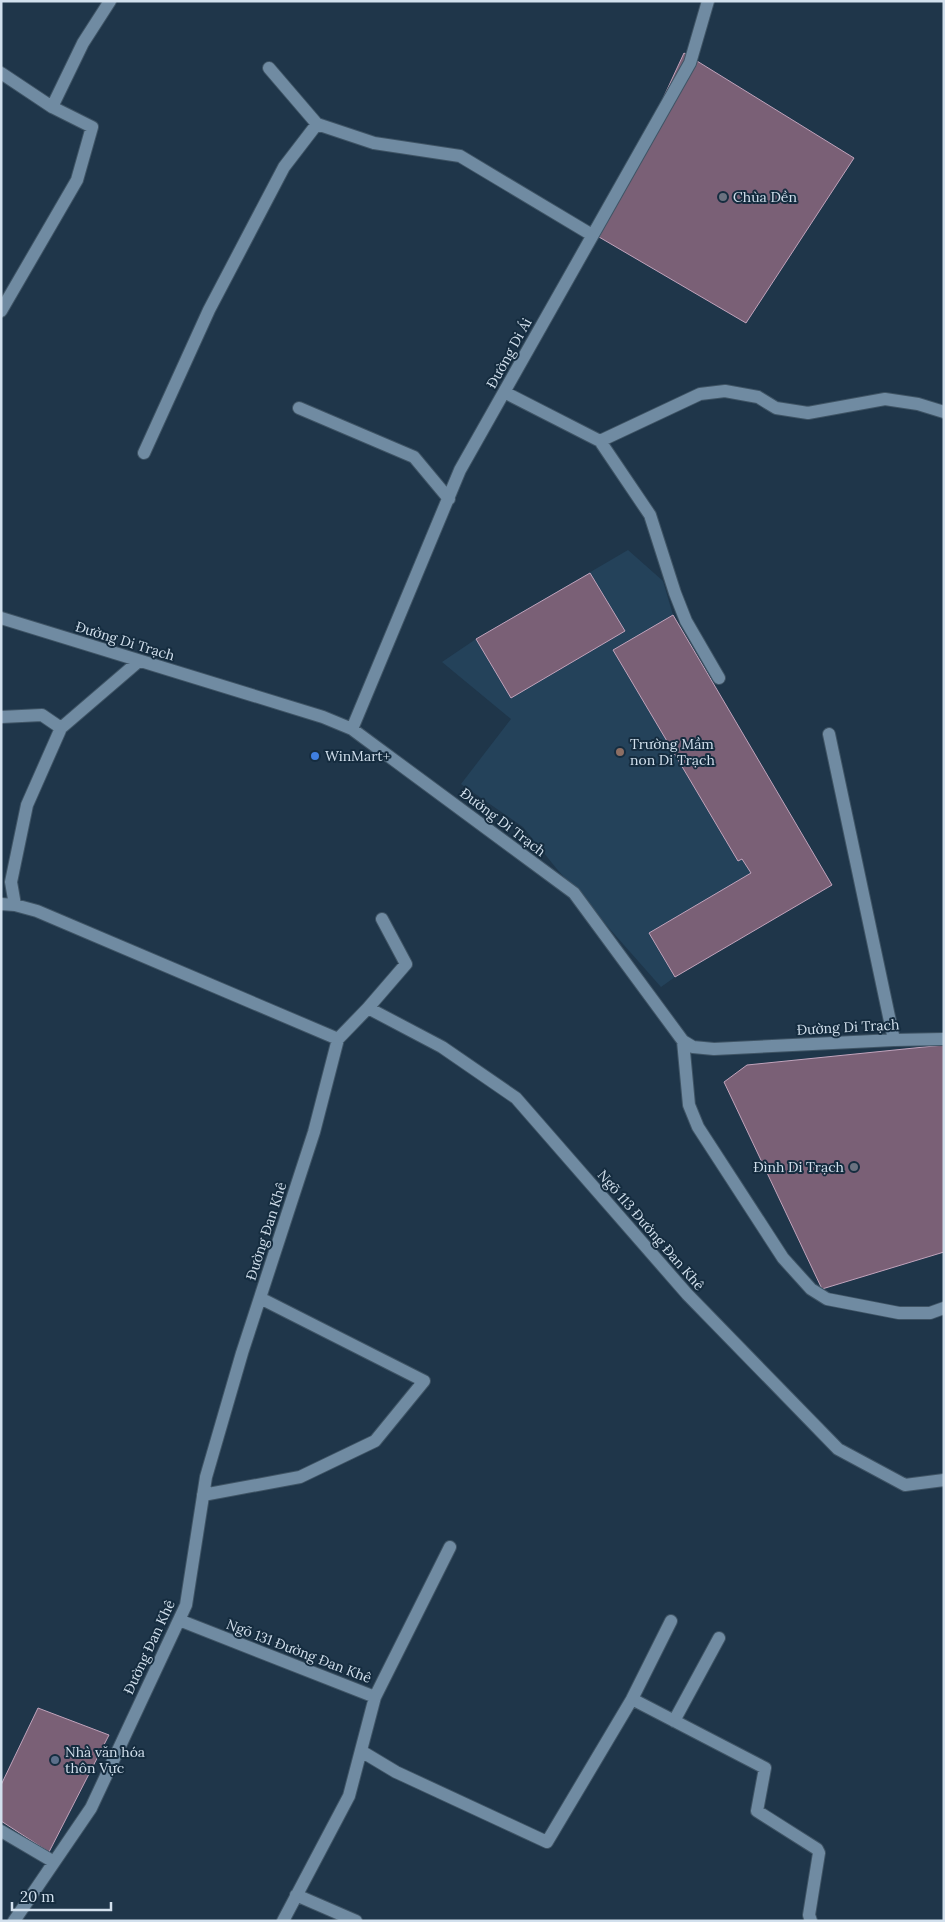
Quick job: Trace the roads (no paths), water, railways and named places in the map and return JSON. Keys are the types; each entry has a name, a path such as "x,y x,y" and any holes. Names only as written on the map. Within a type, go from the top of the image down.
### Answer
{"street":[{"path":"52,107 83,43 110,1"},
{"name":"Đường Di Ái","path":"352,728 460,470 690,63 708,1"},
{"path":"269,68 317,124 374,143 460,156 592,235"},
{"path":"1,73 52,107 92,127 77,180 1,311"},
{"path":"144,453 209,310 284,167 317,124"},
{"path":"600,441 700,394 725,391 758,397 776,408 808,412 885,399 918,404 944,412"},
{"path":"504,392 600,441 650,515 686,621 720,678"},
{"path":"299,408 414,457 449,499"},
{"name":"Đường Di Trạch","path":"1,618 323,717 352,728 574,893 684,1041 693,1047 714,1050 944,1039"},
{"path":"15,905 11,882 27,805 61,728 139,660"},
{"path":"1,717 42,715 61,728"},
{"path":"829,734 894,1040"},
{"path":"1,904 15,905 36,911 338,1038 368,1008 406,964 382,920"},
{"name":"Ngõ 113 Đường Đan Khê","path":"368,1008 442,1047 516,1098 686,1294 838,1450 905,1485 944,1480"},
{"name":"Đường Đan Khê","path":"14,1921 91,1808 186,1605 206,1477 242,1353 314,1132 338,1038"},
{"path":"684,1041 689,1106 698,1127 783,1258 811,1289 827,1299 899,1313 930,1313 944,1308"},
{"path":"203,1495 300,1477 376,1441 424,1381 260,1298"},
{"path":"376,1697 450,1547"},
{"name":"Ngõ 131 Đường Đan Khê","path":"179,1620 376,1697 349,1796 283,1921"},
{"path":"361,1751 396,1772 547,1842 632,1699 671,1621"},
{"path":"674,1721 720,1638"},
{"path":"632,1699 765,1768 757,1811 817,1849 819,1853 809,1915 811,1921"},
{"path":"1,1831 54,1862"},
{"path":"296,1895 356,1921"}],"place":[{"name":"Chùa Dền","path":"723,197"},
{"name":"Trường Mầm non Di Trạch","path":"620,752"},
{"name":"WinMart+","path":"315,756"},
{"name":"Đình Di Trạch","path":"854,1167"},
{"name":"Nhà văn hóa thôn Vực","path":"55,1760"}]}
